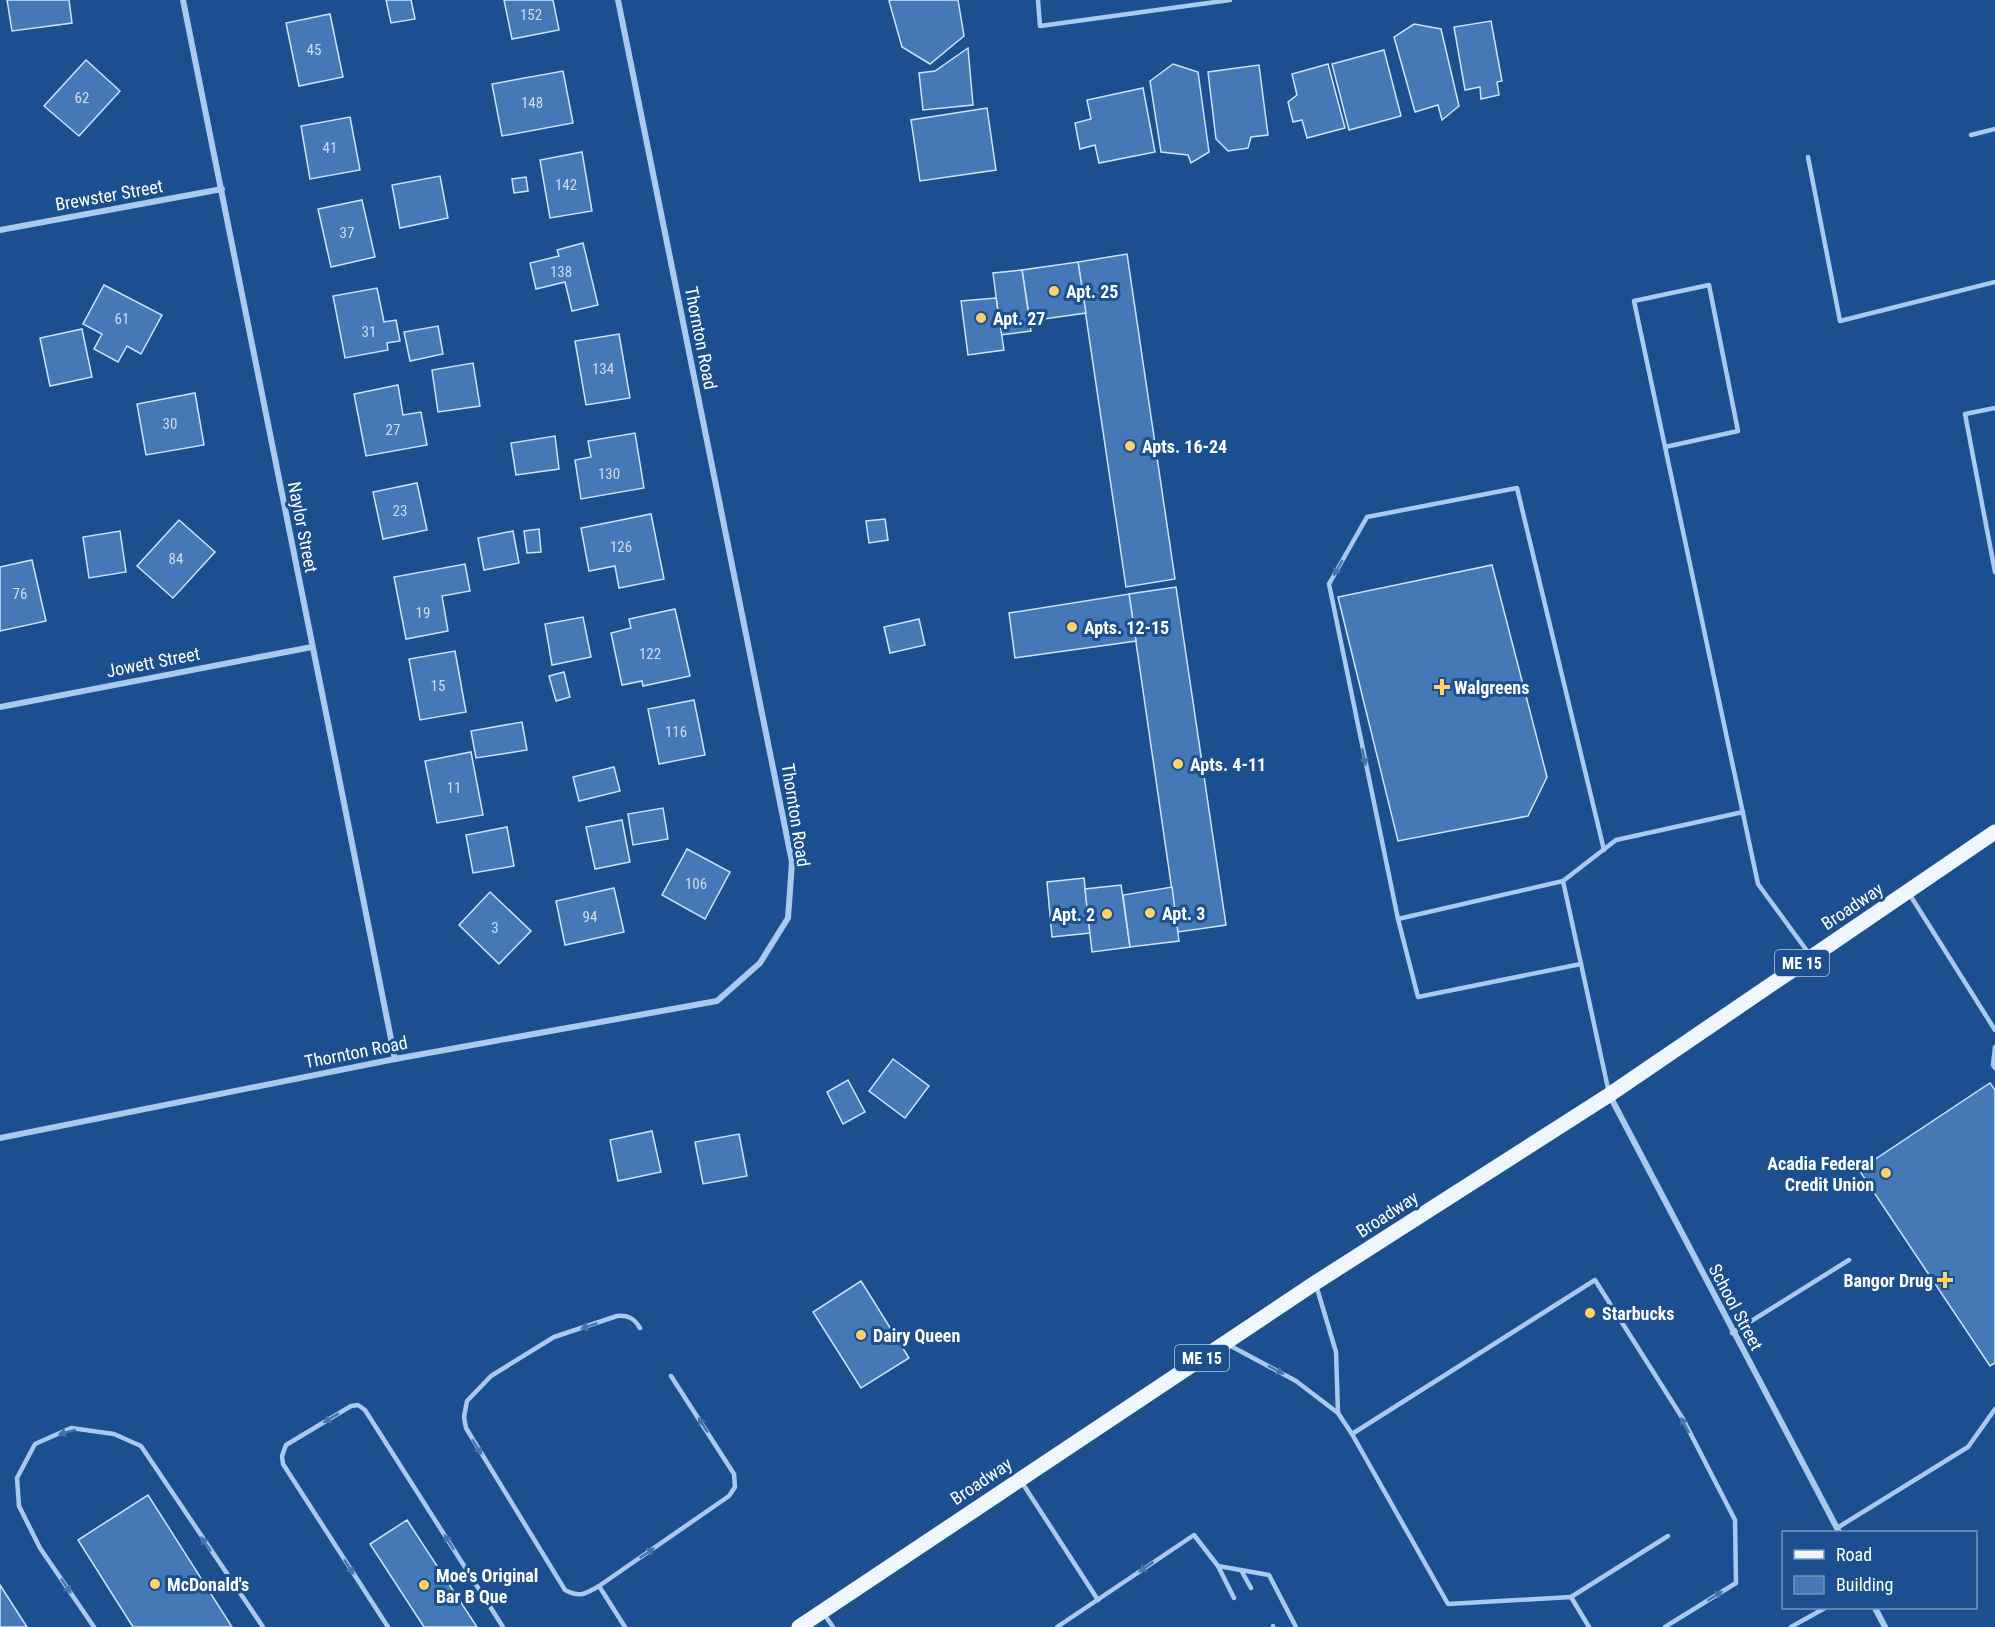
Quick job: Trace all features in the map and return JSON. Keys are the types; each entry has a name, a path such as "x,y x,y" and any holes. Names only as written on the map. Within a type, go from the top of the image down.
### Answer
{"main road":[{"name":"Broadway","path":"799,1627 1315,1283 1609,1095 1995,831"}],"street":[{"name":"Naylor Street","path":"183,0 395,1059"},
{"name":"Thornton Road","path":"0,1138 395,1059 717,1001 760,963 788,918 792,862 618,0"},
{"name":"Brewster Street","path":"0,230 222,189"},
{"name":"Jowett Street","path":"0,707 312,647"},
{"name":"School Street","path":"1609,1095 1732,1333 1838,1530"},
{"path":"1876,1609 1885,1627"}],"lane":[{"path":"1038,0 1040,26 1230,0"},
{"path":"1971,135 1995,129"},
{"path":"1808,157 1840,321 1995,282"},
{"path":"1665,447 1738,431 1709,285 1634,301 1665,447 1743,812 1758,884 1812,957"},
{"path":"1995,408 1965,414 1995,572"},
{"path":"1581,964 1418,997 1398,919 1329,584 1367,517 1517,488 1604,850"},
{"path":"1398,919 1563,881 1616,840 1743,812"},
{"path":"1563,881 1609,1095"},
{"path":"1908,891 1995,1030"},
{"path":"1995,1047 1993,1065 1995,1068"},
{"path":"1732,1333 1849,1260"},
{"path":"1352,1434 1595,1280 1683,1419 1734,1520 1737,1583 1665,1627"},
{"path":"1315,1283 1336,1352 1338,1413"},
{"path":"640,1328 635,1320 627,1316 617,1316 554,1337 491,1376 468,1401 464,1417 466,1428 565,1590 574,1595 586,1593 599,1586 729,1496 735,1487 734,1474 671,1376"},
{"path":"1225,1343 1296,1381 1338,1413 1448,1604 1571,1597 1668,1536"},
{"path":"388,1627 283,1464 282,1456 286,1445 351,1406 358,1406 365,1410 503,1627"},
{"path":"1838,1530 1968,1447 1995,1409"},
{"path":"94,1627 40,1548 19,1506 17,1478 35,1444 71,1428 114,1434 141,1446 263,1627"},
{"path":"1020,1479 1098,1600"},
{"path":"1057,1627 1194,1535 1218,1566 1234,1598"},
{"path":"1218,1566 1269,1575 1296,1627"},
{"path":"1240,1570 1251,1588"},
{"path":"599,1586 625,1627"},
{"path":"1571,1597 1589,1627"},
{"path":"1791,1627 1823,1609"},
{"path":"823,1611 833,1627"}],"building":[{"path":"7,0 69,0 72,23 12,31"},
{"path":"386,0 411,0 415,19 391,23"},
{"path":"504,0 553,0 559,30 512,39"},
{"path":"958,0 964,36 930,64 902,47 889,1"},
{"path":"330,14 343,77 299,86 286,23"},
{"path":"1491,21 1502,81 1497,82 1499,95 1481,99 1480,87 1465,90 1454,27"},
{"path":"1414,24 1441,29 1459,106 1442,120 1438,105 1415,112 1394,37"},
{"path":"968,48 973,105 923,110 919,73 935,71"},
{"path":"1384,50 1401,116 1349,130 1332,64"},
{"path":"86,60 120,91 79,136 44,106"},
{"path":"1173,64 1198,72 1209,152 1191,163 1188,155 1161,152 1150,81"},
{"path":"1328,64 1345,128 1307,138 1302,120 1293,122 1288,102 1297,95 1292,74"},
{"path":"1259,65 1268,135 1251,137 1248,148 1228,151 1216,139 1208,72"},
{"path":"563,71 573,123 502,136 492,84"},
{"path":"1143,88 1155,152 1099,163 1095,145 1080,149 1075,123 1091,119 1087,100"},
{"path":"987,108 996,170 920,181 911,120"},
{"path":"350,117 360,170 310,179 301,126"},
{"path":"582,152 592,211 550,218 540,160"},
{"path":"440,176 448,218 400,228 392,185"},
{"path":"526,177 528,191 514,193 512,179"},
{"path":"362,200 375,257 331,267 318,209"},
{"path":"583,243 598,305 572,311 565,282 536,289 530,263 559,256 557,250"},
{"name":"Apts. 16-24","path":"1127,254 1175,579 1126,587 1078,262"},
{"name":"Apt. 25","path":"1078,262 1086,313 1030,321 1022,270"},
{"path":"1022,270 1031,331 1001,335 993,273"},
{"path":"104,285 162,315 141,354 127,346 118,362 94,349 102,334 83,324"},
{"path":"377,288 384,322 396,320 400,341 387,343 388,350 345,358 333,296"},
{"name":"Apt. 27","path":"996,298 1004,350 968,355 961,301"},
{"path":"438,326 443,354 410,361 404,332"},
{"path":"82,329 92,377 50,386 40,338"},
{"path":"619,334 630,398 586,405 575,341"},
{"path":"473,363 480,406 438,412 432,370"},
{"path":"398,385 403,415 421,412 427,445 366,456 354,394"},
{"path":"195,393 204,445 146,455 137,404"},
{"path":"635,433 644,488 581,499 575,460 591,457 588,441"},
{"path":"555,436 559,469 516,475 511,443"},
{"path":"417,483 427,530 383,539 373,492"},
{"path":"651,514 664,579 619,588 615,566 589,571 581,528"},
{"path":"885,519 888,540 869,543 866,521"},
{"path":"179,520 215,552 173,598 137,566"},
{"path":"539,529 541,552 527,553 524,531"},
{"path":"120,531 126,572 89,578 83,537"},
{"path":"513,531 519,563 484,570 478,538"},
{"path":"32,560 46,621 0,631 0,567"},
{"path":"465,564 470,591 442,596 448,631 406,639 394,577"},
{"name":"Walgreens","path":"1492,565 1547,777 1528,816 1398,841 1338,597"},
{"name":"Apts. 4-11","path":"1176,587 1226,925 1178,932 1129,594"},
{"name":"Apts. 12-15","path":"1129,594 1136,641 1015,658 1009,613"},
{"path":"675,609 690,676 643,686 642,681 622,685 611,633 631,628 629,619"},
{"path":"583,617 591,657 552,665 545,624"},
{"path":"919,619 925,645 890,653 884,627"},
{"path":"455,651 466,712 420,720 409,659"},
{"path":"564,672 570,697 556,701 549,676"},
{"path":"694,700 705,755 659,764 648,709"},
{"path":"522,722 527,750 476,758 471,731"},
{"path":"471,752 483,815 437,823 425,761"},
{"path":"614,767 620,791 579,801 573,777"},
{"path":"663,808 668,839 633,845 628,814"},
{"path":"622,820 630,862 595,869 586,827"},
{"path":"507,827 514,866 473,873 466,835"},
{"path":"687,849 730,872 705,919 662,895"},
{"path":"1084,878 1090,933 1052,937 1047,882"},
{"name":"Apt. 2","path":"1121,885 1130,947 1092,952 1085,889"},
{"name":"Apt. 3","path":"1172,887 1179,941 1130,947 1123,895"},
{"path":"614,888 624,932 565,945 556,901"},
{"path":"490,892 531,931 499,964 459,925"},
{"path":"893,1059 929,1086 905,1118 869,1091"},
{"path":"848,1080 865,1112 843,1124 827,1092"},
{"path":"1990,1083 1995,1090 1995,1363 1990,1366 1859,1170"},
{"path":"652,1131 661,1172 618,1181 610,1140"},
{"path":"739,1134 747,1176 703,1184 695,1142"},
{"name":"Dairy Queen","path":"861,1281 909,1358 861,1388 813,1312"},
{"name":"McDonald's","path":"148,1495 232,1627 133,1627 78,1540"},
{"name":"Moe's Original Bar B Que","path":"407,1520 477,1627 424,1627 370,1544"},
{"path":"0,1585 27,1627 0,1627"}],"place":[{"name":"Apt. 25","path":"1054,291"},
{"name":"Apt. 27","path":"981,318"},
{"name":"Apts. 16-24","path":"1130,446"},
{"name":"Apts. 12-15","path":"1072,627"},
{"name":"Walgreens","path":"1442,687"},
{"name":"Apts. 4-11","path":"1178,764"},
{"name":"Apt. 3","path":"1150,913"},
{"name":"Apt. 2","path":"1107,914"},
{"name":"Acadia Federal Credit Union","path":"1886,1173"},
{"name":"Bangor Drug","path":"1945,1280"},
{"name":"Starbucks","path":"1590,1313"},
{"name":"Dairy Queen","path":"861,1335"},
{"name":"McDonald's","path":"155,1584"},
{"name":"Moe's Original Bar B Que","path":"424,1585"}]}
